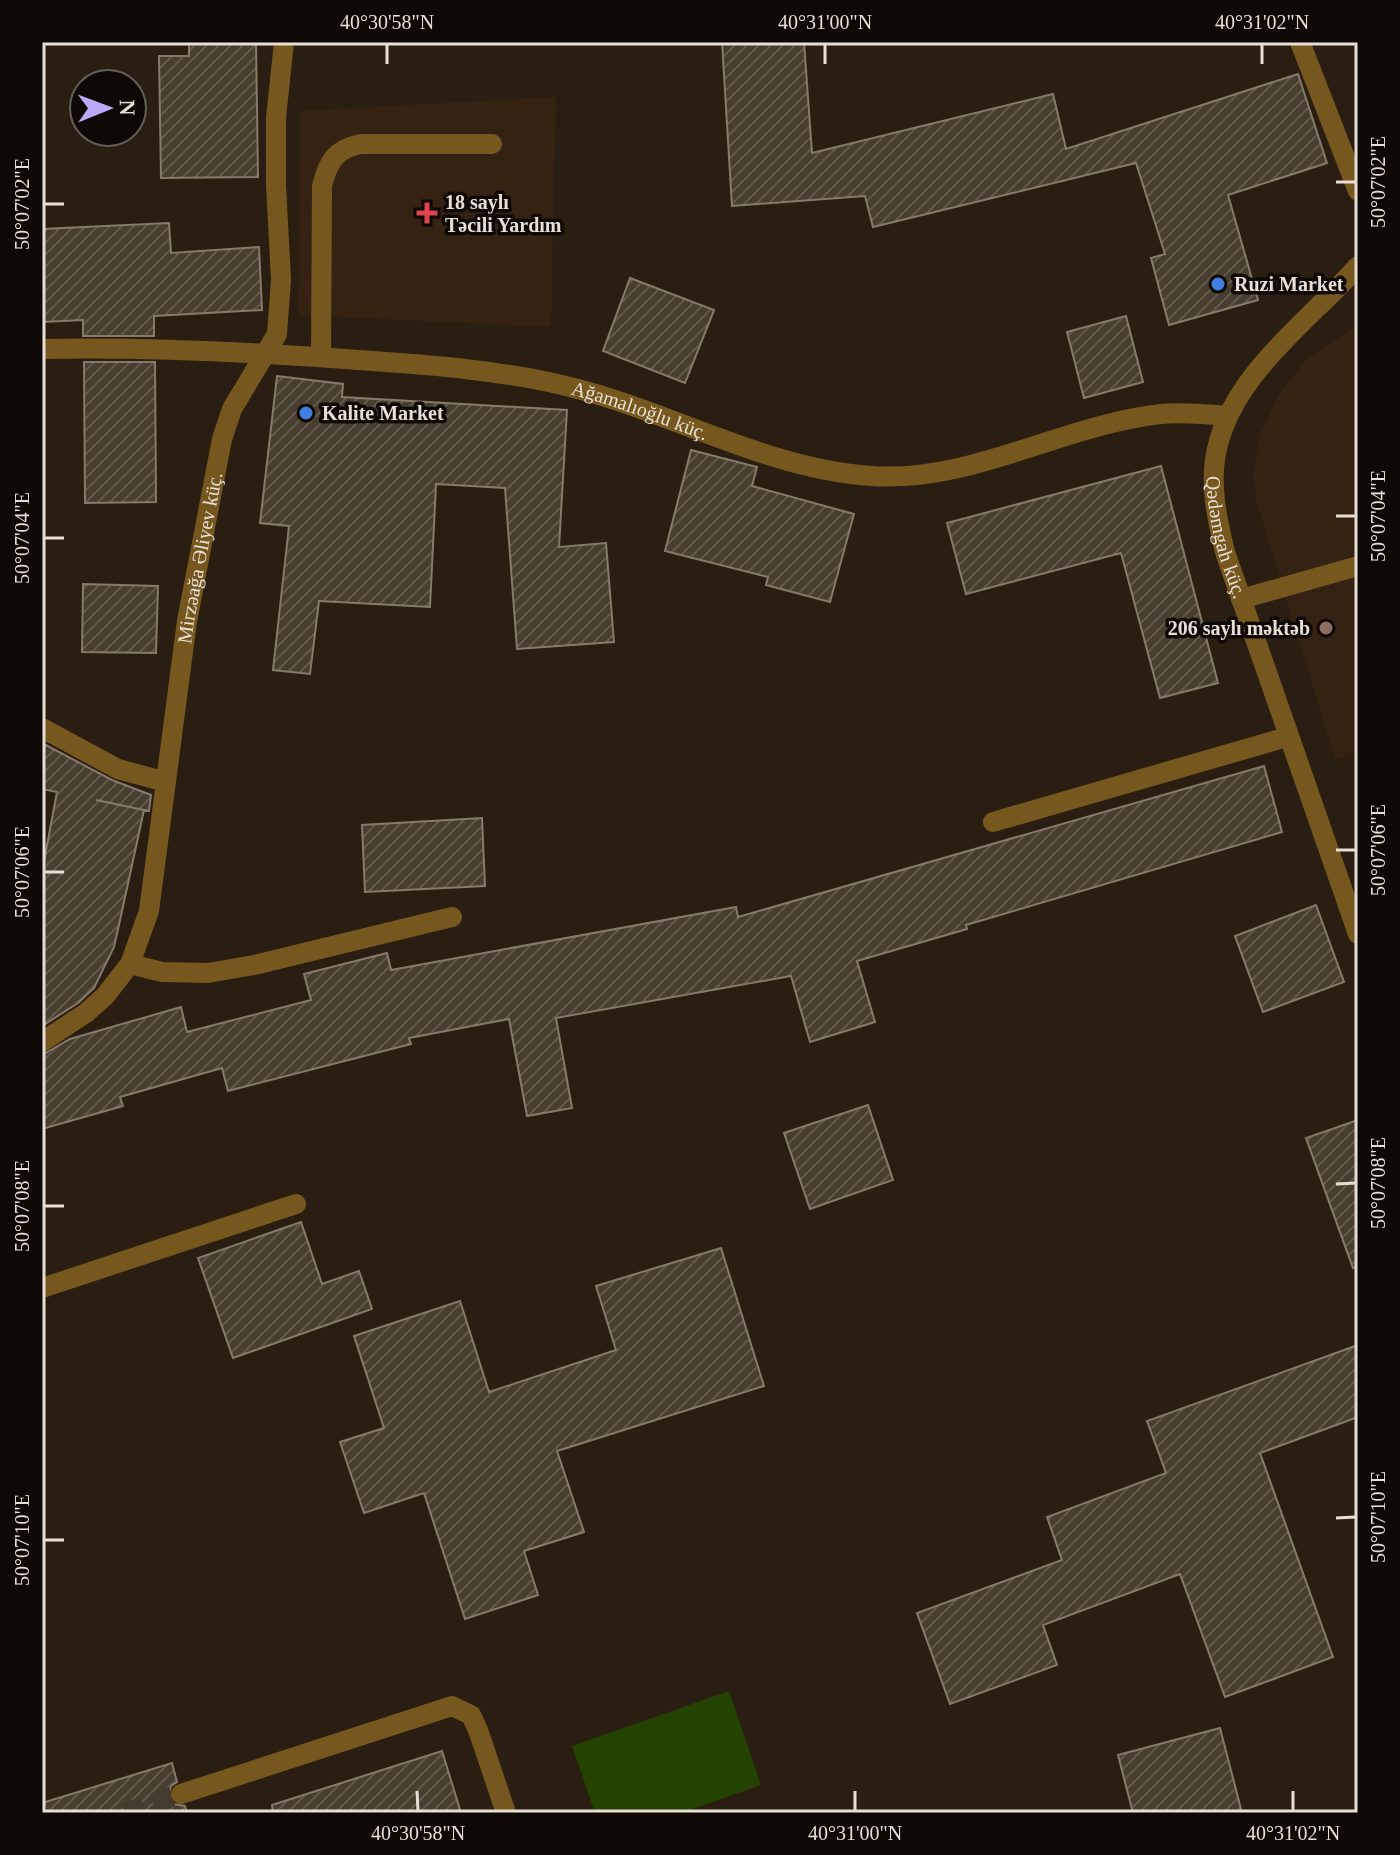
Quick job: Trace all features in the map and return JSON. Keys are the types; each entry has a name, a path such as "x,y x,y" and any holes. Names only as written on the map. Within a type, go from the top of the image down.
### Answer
{"street":[{"name":"Mirzəağa Əliyev küç.","path":"42,1042 86,1013 105,996 130,964 149,911 187,621 222,439 237,399 277,334 280,310 276,118 284,42"},
{"path":"1300,42 1358,191"},
{"path":"321,357 322,186 326,169 334,155 345,147 361,144 492,144"},
{"name":"Qədəmgah küç.","path":"1358,266 1260,367 1227,416 1216,450 1214,490 1225,552 1358,934"},
{"name":"Ağamalıoğlu küç.","path":"42,349 268,352 519,376 577,389 824,470 871,476 918,476 964,467 1102,427 1158,415 1189,413 1227,416"},
{"path":"1241,599 1358,566"},
{"path":"42,728 118,769 166,782"},
{"path":"993,822 1287,737"},
{"path":"130,964 162,972 208,973 254,965 452,917"},
{"path":"42,1288 296,1204"},
{"path":"181,1794 452,1706 471,1715 506,1813"}],"shaded area":[{"name":"18 saylı Təcili Yardım","path":"556,97 551,327 299,315 300,111"},
{"name":"206 saylı məktəb","path":"1358,325 1358,753 1335,759 1257,503 1253,475 1259,437 1279,394 1308,358"}],"green space":[{"path":"729,1691 761,1785 681,1813 595,1813 572,1746"}],"building":[{"path":"189,42 256,42 258,177 161,178 159,56 189,56"},
{"path":"722,42 804,42 812,153 1053,94 1066,149 1298,74 1327,163 1228,195 1258,300 1169,325 1151,258 1165,254 1136,163 873,227 865,196 732,206"},
{"path":"169,223 171,253 259,247 262,310 154,316 154,336 83,336 83,320 42,322 42,229"},
{"path":"630,278 714,310 685,383 603,351"},
{"path":"1126,316 1143,382 1084,398 1067,332"},
{"path":"84,362 155,362 156,502 85,503"},
{"path":"277,376 343,384 342,397 567,410 559,547 606,543 614,642 517,649 505,488 436,484 430,607 319,601 310,674 273,670 289,526 260,523"},
{"path":"691,450 757,467 752,486 854,514 830,602 766,585 768,577 665,551"},
{"path":"1161,466 1218,683 1160,698 1121,553 966,594 947,523"},
{"path":"83,584 158,586 156,653 82,652"},
{"path":"42,743 112,780 151,795 149,811 96,800 144,810 114,947 94,988 78,1003 42,1026 42,872 57,792 42,789"},
{"path":"1264,766 1282,832 966,925 967,929 857,961 875,1022 810,1042 791,976 556,1018 572,1108 527,1116 509,1019 409,1038 411,1044 228,1091 222,1068 120,1097 123,1106 42,1129 42,1055 70,1039 181,1007 187,1032 311,1000 304,974 387,953 391,970 736,907 738,917"},
{"path":"482,818 485,886 365,892 362,825"},
{"path":"1316,905 1344,982 1263,1012 1235,936"},
{"path":"868,1105 893,1180 810,1209 784,1133"},
{"path":"1358,1120 1358,1267 1353,1268 1306,1138"},
{"path":"301,1222 322,1284 359,1271 372,1309 233,1358 198,1258"},
{"path":"721,1248 764,1386 557,1451 584,1532 524,1551 538,1595 465,1619 424,1493 364,1513 340,1442 384,1428 354,1336 460,1301 489,1392 616,1350 596,1286"},
{"path":"1358,1345 1358,1417 1260,1453 1333,1657 1225,1697 1180,1574 1043,1625 1057,1665 950,1704 917,1613 1062,1560 1047,1517 1166,1473 1147,1421"},
{"path":"1220,1728 1242,1813 1133,1813 1118,1755"},
{"path":"442,1751 461,1813 273,1813 272,1805"},
{"path":"172,1763 177,1782 171,1786 168,1797 173,1804 185,1806 187,1813 42,1813 42,1803"}],"tunnel":[{"path":"125,1813 181,1794"}],"place":[{"name":"18 saylı Təcili Yardım","path":"427,213"},
{"name":"Ruzi Market","path":"1218,284"},
{"name":"Kalite Market","path":"306,413"},
{"name":"206 saylı məktəb","path":"1326,628"}]}
